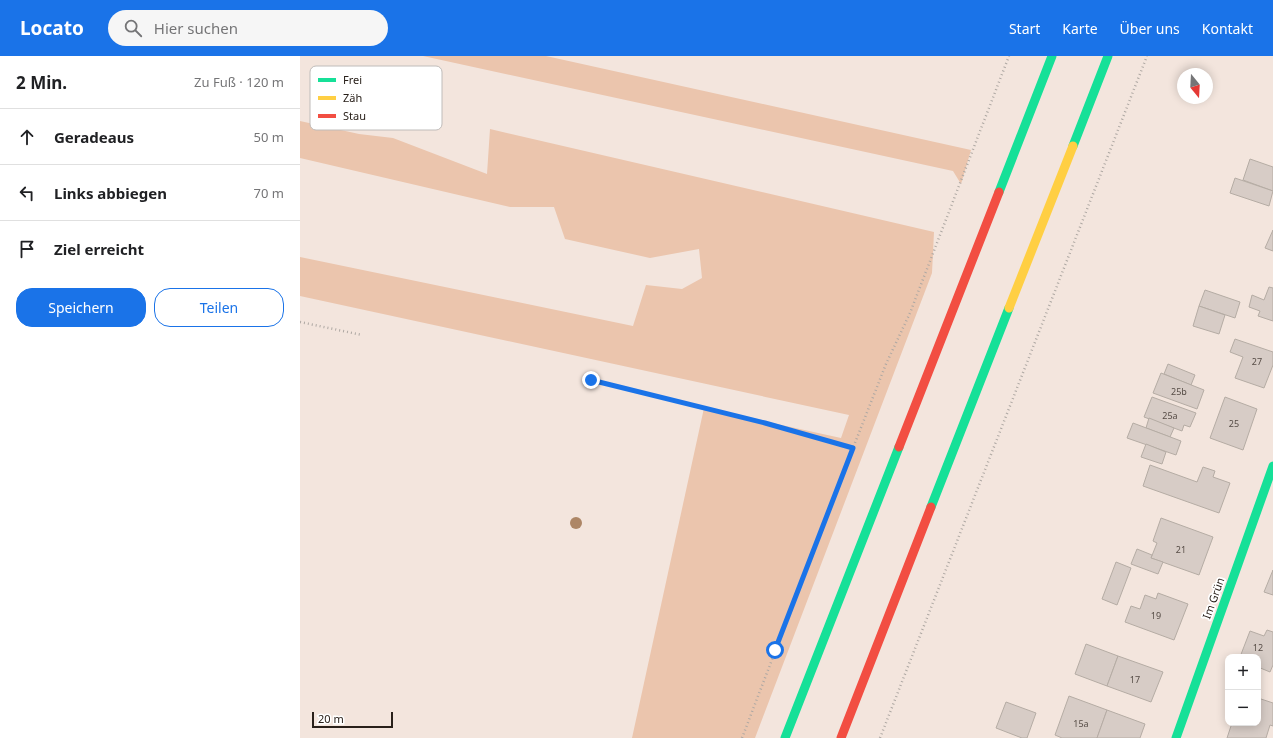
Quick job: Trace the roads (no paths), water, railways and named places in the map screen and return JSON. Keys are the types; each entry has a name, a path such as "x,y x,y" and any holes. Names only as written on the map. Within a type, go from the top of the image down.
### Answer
{"main road":[{"path":"785,738 1052,56"},
{"path":"841,738 1108,56"},
{"name":"Im Grün","path":"1176,738 1273,466"}]}
